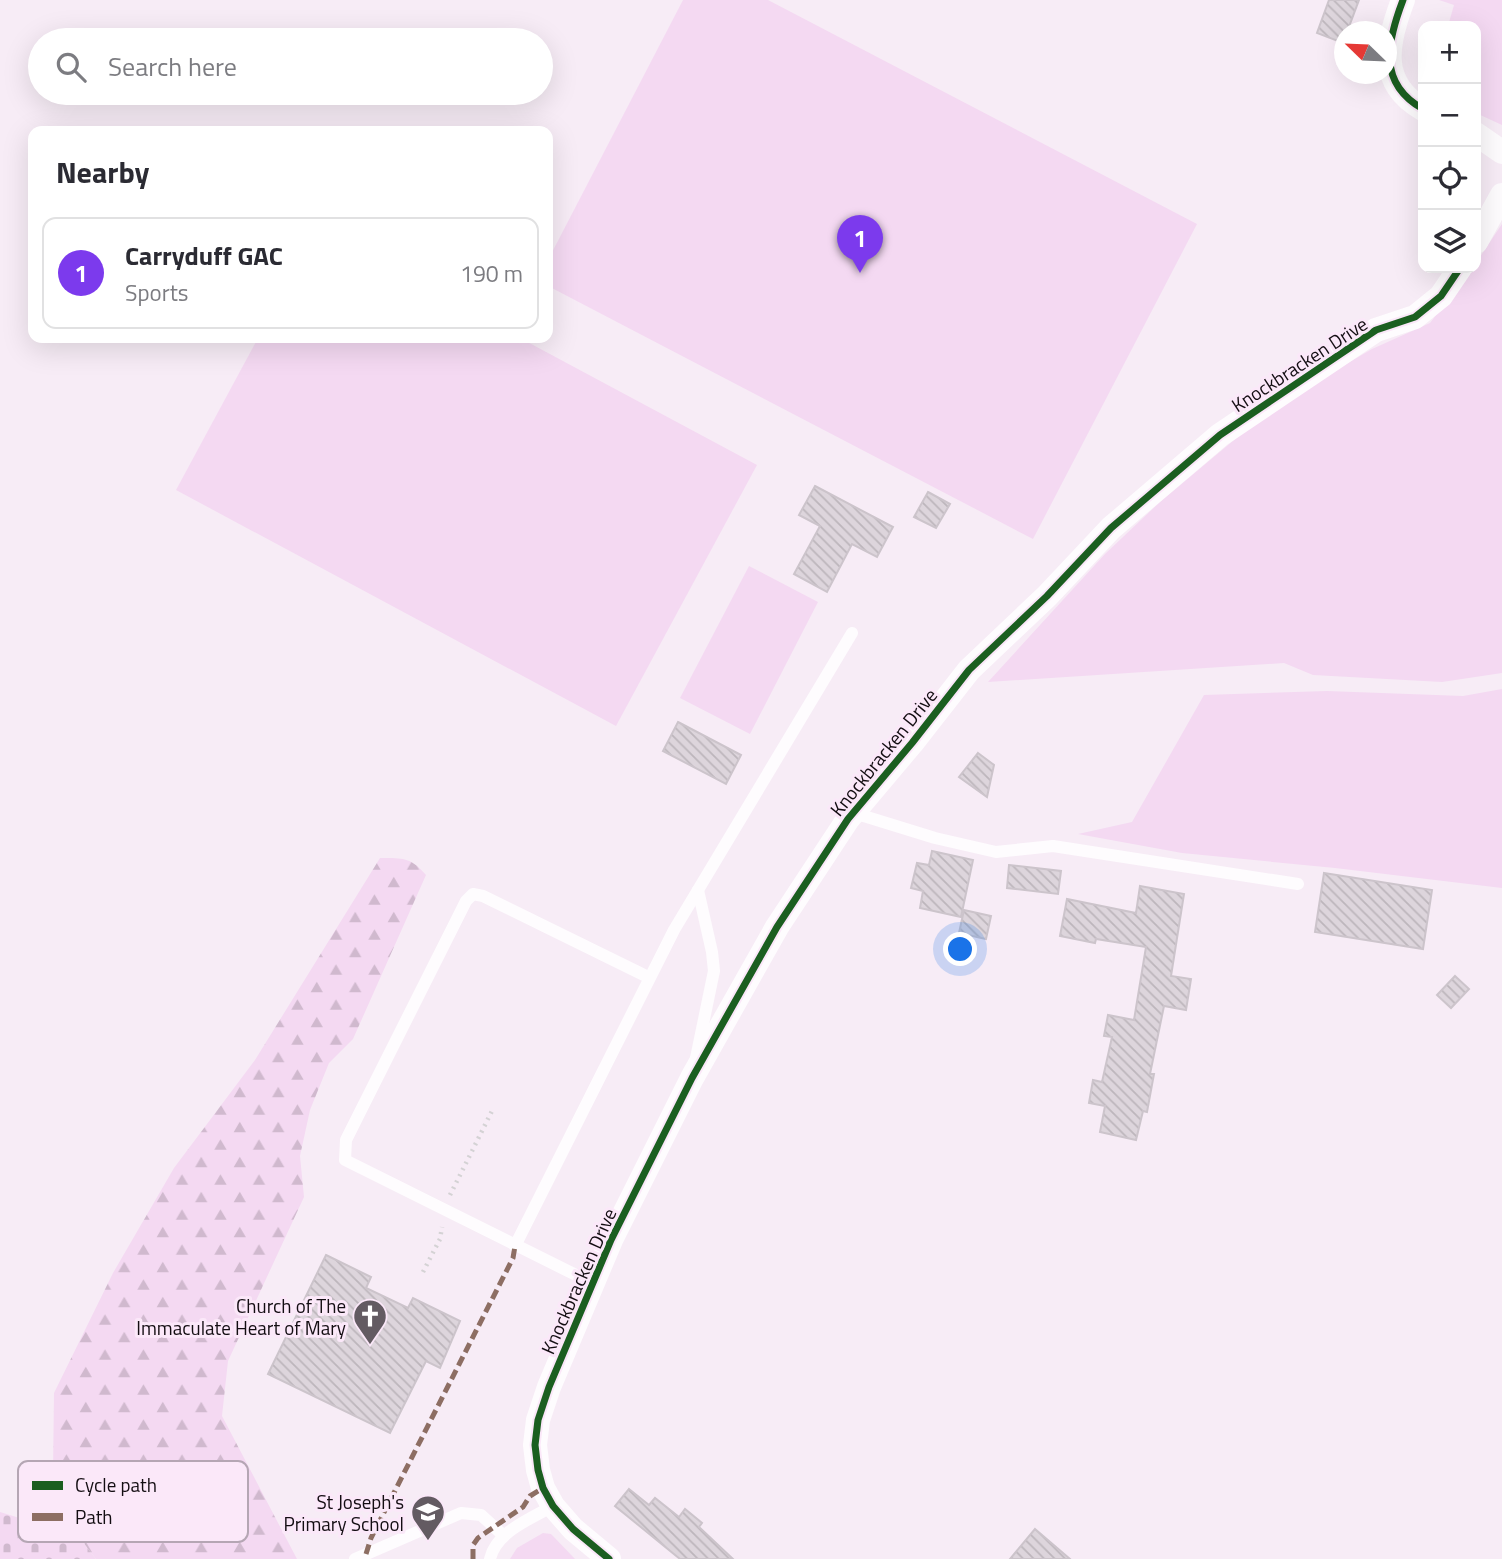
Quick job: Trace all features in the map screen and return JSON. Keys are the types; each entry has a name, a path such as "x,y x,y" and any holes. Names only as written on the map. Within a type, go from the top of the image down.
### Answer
{"street":[{"path":"1403,0 1389,47 1390,70 1398,89 1418,105"},
{"path":"1481,137 1502,152"},
{"path":"1481,233 1502,195"},
{"name":"Knockbracken Drive","path":"609,1559 573,1529 553,1506 538,1470 535,1445 538,1420 592,1283 692,1078 777,927 854,813 969,670 1047,596 1111,528 1231,427 1376,330 1415,317 1441,296 1457,273"}],"lane":[{"path":"515,1246 648,977 852,633"},
{"path":"854,813 935,838 996,852 1053,846 1298,884"},
{"path":"692,1078 714,971 698,890"},
{"path":"592,1283 345,1160 346,1140 466,901 473,894 483,896 648,977"},
{"path":"490,1559 493,1546 504,1536 553,1506"},
{"path":"355,1559 461,1513 481,1515 504,1536"}],"path":[{"path":"423,1272 440,1239 449,1196 492,1111"}],"green space":[{"path":"683,0 768,0 1197,224 1033,539 553,289 553,250"},
{"path":"1439,0 1502,0 1502,125 1481,115 1481,21 1449,21 1454,5"},
{"path":"1502,224 1502,673 1442,682 1313,675 1284,663 988,682 1105,554 1160,502 1240,435 1315,382 1372,349 1430,323 1468,273 1481,273 1481,256"},
{"path":"255,343 529,343 757,465 616,726 176,490"},
{"path":"749,566 818,602 750,734 680,698"},
{"path":"1502,689 1502,888 1182,853 1078,834 1132,822 1204,695 1327,691 1463,696"},
{"path":"380,858 406,860 416,865 426,875 353,1039 329,1063 310,1110 300,1156 304,1197 228,1361 222,1416 246,1461 53,1461 54,1393 113,1273 174,1168 255,1060"},
{"path":"248,1466 297,1559 96,1559 83,1542 248,1542"},
{"path":"0,1512 18,1518 18,1542 83,1542 96,1559 0,1559"},
{"path":"543,1533 551,1534 575,1559 510,1559 517,1548"}],"building":[{"path":"1329,0 1359,0 1351,21 1334,21 1334,40 1317,33"},
{"path":"815,486 893,527 877,557 852,544 827,592 794,574 820,526 799,515"},
{"path":"928,492 950,504 936,528 914,517"},
{"path":"678,722 741,755 726,784 663,751"},
{"path":"978,753 994,765 987,797 959,777"},
{"path":"932,851 973,860 961,917 920,908 923,891 911,888 917,863 929,865"},
{"path":"1009,865 1061,871 1058,894 1007,888"},
{"path":"1324,873 1432,890 1423,949 1315,932"},
{"path":"1140,886 1184,894 1171,976 1191,979 1186,1010 1164,1006 1150,1074 1154,1074 1147,1112 1143,1111 1136,1140 1100,1132 1105,1106 1089,1103 1093,1080 1102,1082 1112,1037 1104,1036 1108,1015 1134,1020 1146,947 1096,939 1095,943 1060,936 1067,899 1136,913"},
{"path":"964,910 991,916 986,939 959,933"},
{"path":"1455,976 1469,989 1451,1008 1437,995"},
{"name":"Church of The Immaculate Heart of Mary","path":"326,1255 371,1277 366,1288 408,1308 413,1298 460,1321 440,1368 426,1361 390,1433 268,1374"},
{"path":"629,1489 649,1505 655,1498 679,1517 685,1509 702,1523 699,1527 733,1559 680,1559 615,1506"},
{"path":"1035,1529 1070,1559 1010,1559"}],"marked path":[{"path":"366,1554 371,1538 513,1258 515,1246"},
{"path":"473,1559 473,1545 478,1538 523,1507 530,1496 543,1488"}],"cycle path":[{"path":"1403,0 1393,31 1390,60 1398,87 1418,106"},
{"path":"609,1559 573,1529 553,1506 543,1488 535,1445 538,1420 549,1387 611,1240 692,1078 777,927 848,819 969,670 1047,596 1111,528 1220,435 1376,330 1415,317 1441,296 1457,273"}],"place":[{"name":"Carryduff GAC","path":"860,273"},
{"name":"Church of The Immaculate Heart of Mary","path":"370,1346"},
{"name":"St Joseph's Primary School","path":"428,1542"}]}
